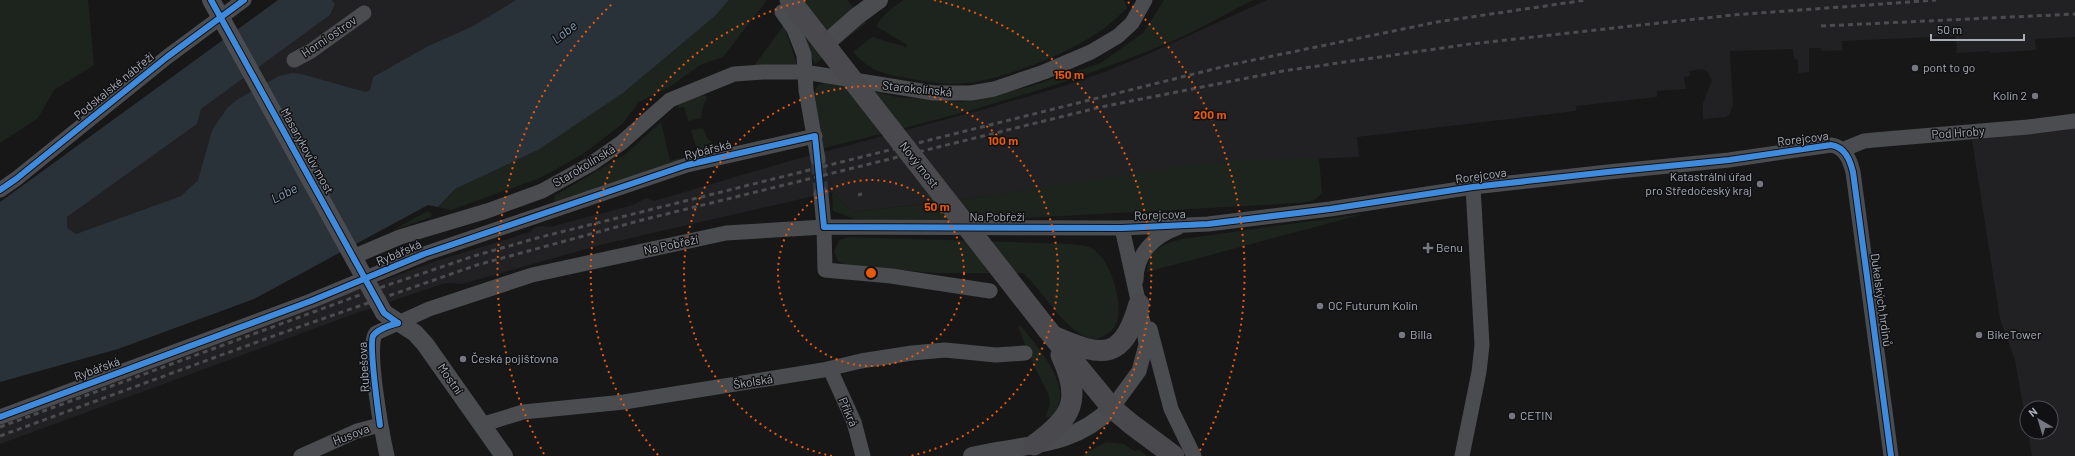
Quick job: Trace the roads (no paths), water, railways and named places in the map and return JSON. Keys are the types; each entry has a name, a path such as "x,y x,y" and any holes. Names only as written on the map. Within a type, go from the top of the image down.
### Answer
{"main road":[{"name":"Nový most","path":"786,6 825,44 1050,333"},
{"path":"1050,333 1086,349 1107,350 1122,342 1127,336 1131,328 1137,298"},
{"path":"1050,333 1112,408 1174,456"},
{"path":"1034,445 1058,427 1067,416 1071,406 1069,375 1050,333"}],"street":[{"name":"Masarykovův most","path":"211,0 360,254 391,318"},
{"name":"Podskalské nábřeží","path":"0,190 167,57 244,0"},
{"path":"825,44 857,16 879,0"},
{"name":"Starokolínská","path":"360,254 400,237 487,211 542,191 591,164 621,143 670,100 734,74 804,72 934,93 971,93 994,89 1044,72 1102,46 1132,23 1141,10 1145,0"},
{"path":"786,6 804,55 804,72 818,159"},
{"name":"Horní ostrov","path":"294,60 311,51 364,13"},
{"name":"Pod Hroby","path":"1842,150 1864,141 2028,127 2075,121"},
{"name":"Rybářská","path":"0,417 311,301 424,254 687,165 815,136"},
{"name":"Rorejcova","path":"1137,298 1122,228 1184,225 1330,209 1473,187 1729,160 1831,145 1842,150"},
{"name":"Dukelských hrdinů","path":"1842,150 1848,158 1853,172 1891,456"},
{"path":"1462,456 1479,372 1482,345 1473,187"},
{"path":"821,194 824,227 825,270 890,276 990,291"},
{"path":"972,456 1034,445 1080,432 1095,423 1112,408 1139,371 1145,353 1146,336 1137,298 1137,269 1146,248 1162,235 1184,225"},
{"name":"Na Pobřeží","path":"391,318 428,309 551,270 726,233 824,227 1122,228"},
{"path":"1137,298 1154,340 1170,409 1194,456"},
{"name":"Mostní","path":"391,318 415,333 425,344 504,456"},
{"name":"Rubešova","path":"387,456 380,425 373,360 373,337 391,318"},
{"name":"Školská","path":"482,425 524,412 624,402 830,369 861,361 912,353 945,350 996,355 1026,352"},
{"name":"Příkrá","path":"830,369 854,422 863,456"},
{"name":"Husova","path":"301,456 357,431 380,425"}],"water":[{"name":"Labe","path":"278,0 332,0 335,4 330,15 201,109 197,124 67,217 67,228 76,234 181,196 198,180 212,130 228,107 238,99 279,76 292,73 302,74 366,92 370,90 373,77 428,46 473,26 516,0 729,0 715,16 623,93 538,150 455,189 438,207 428,205 254,299 118,349 0,382 0,202"}],"tunnel":[{"path":"818,159 821,194"}],"railway":[{"path":"0,427 376,289 474,256 537,238 1234,64 1437,22 1586,0"},
{"path":"0,436 279,334 477,265 642,220 1101,107 1283,71 1470,44 1732,15 1936,0"},
{"path":"1821,26 2075,14"},
{"path":"858,195 862,194"}],"place":[{"name":"pont to go","path":"1915,68"},
{"name":"Kolín 2","path":"2035,96"},
{"name":"Katastrální úřad pro Středočeský kraj","path":"1760,184"},
{"name":"Benu","path":"1428,248"},
{"name":"OC Futurum Kolín","path":"1320,306"},
{"name":"Billa","path":"1402,335"},
{"name":"BikeTower","path":"1979,335"},
{"name":"Česká pojišťovna","path":"463,359"},
{"name":"CETIN","path":"1512,416"}]}
